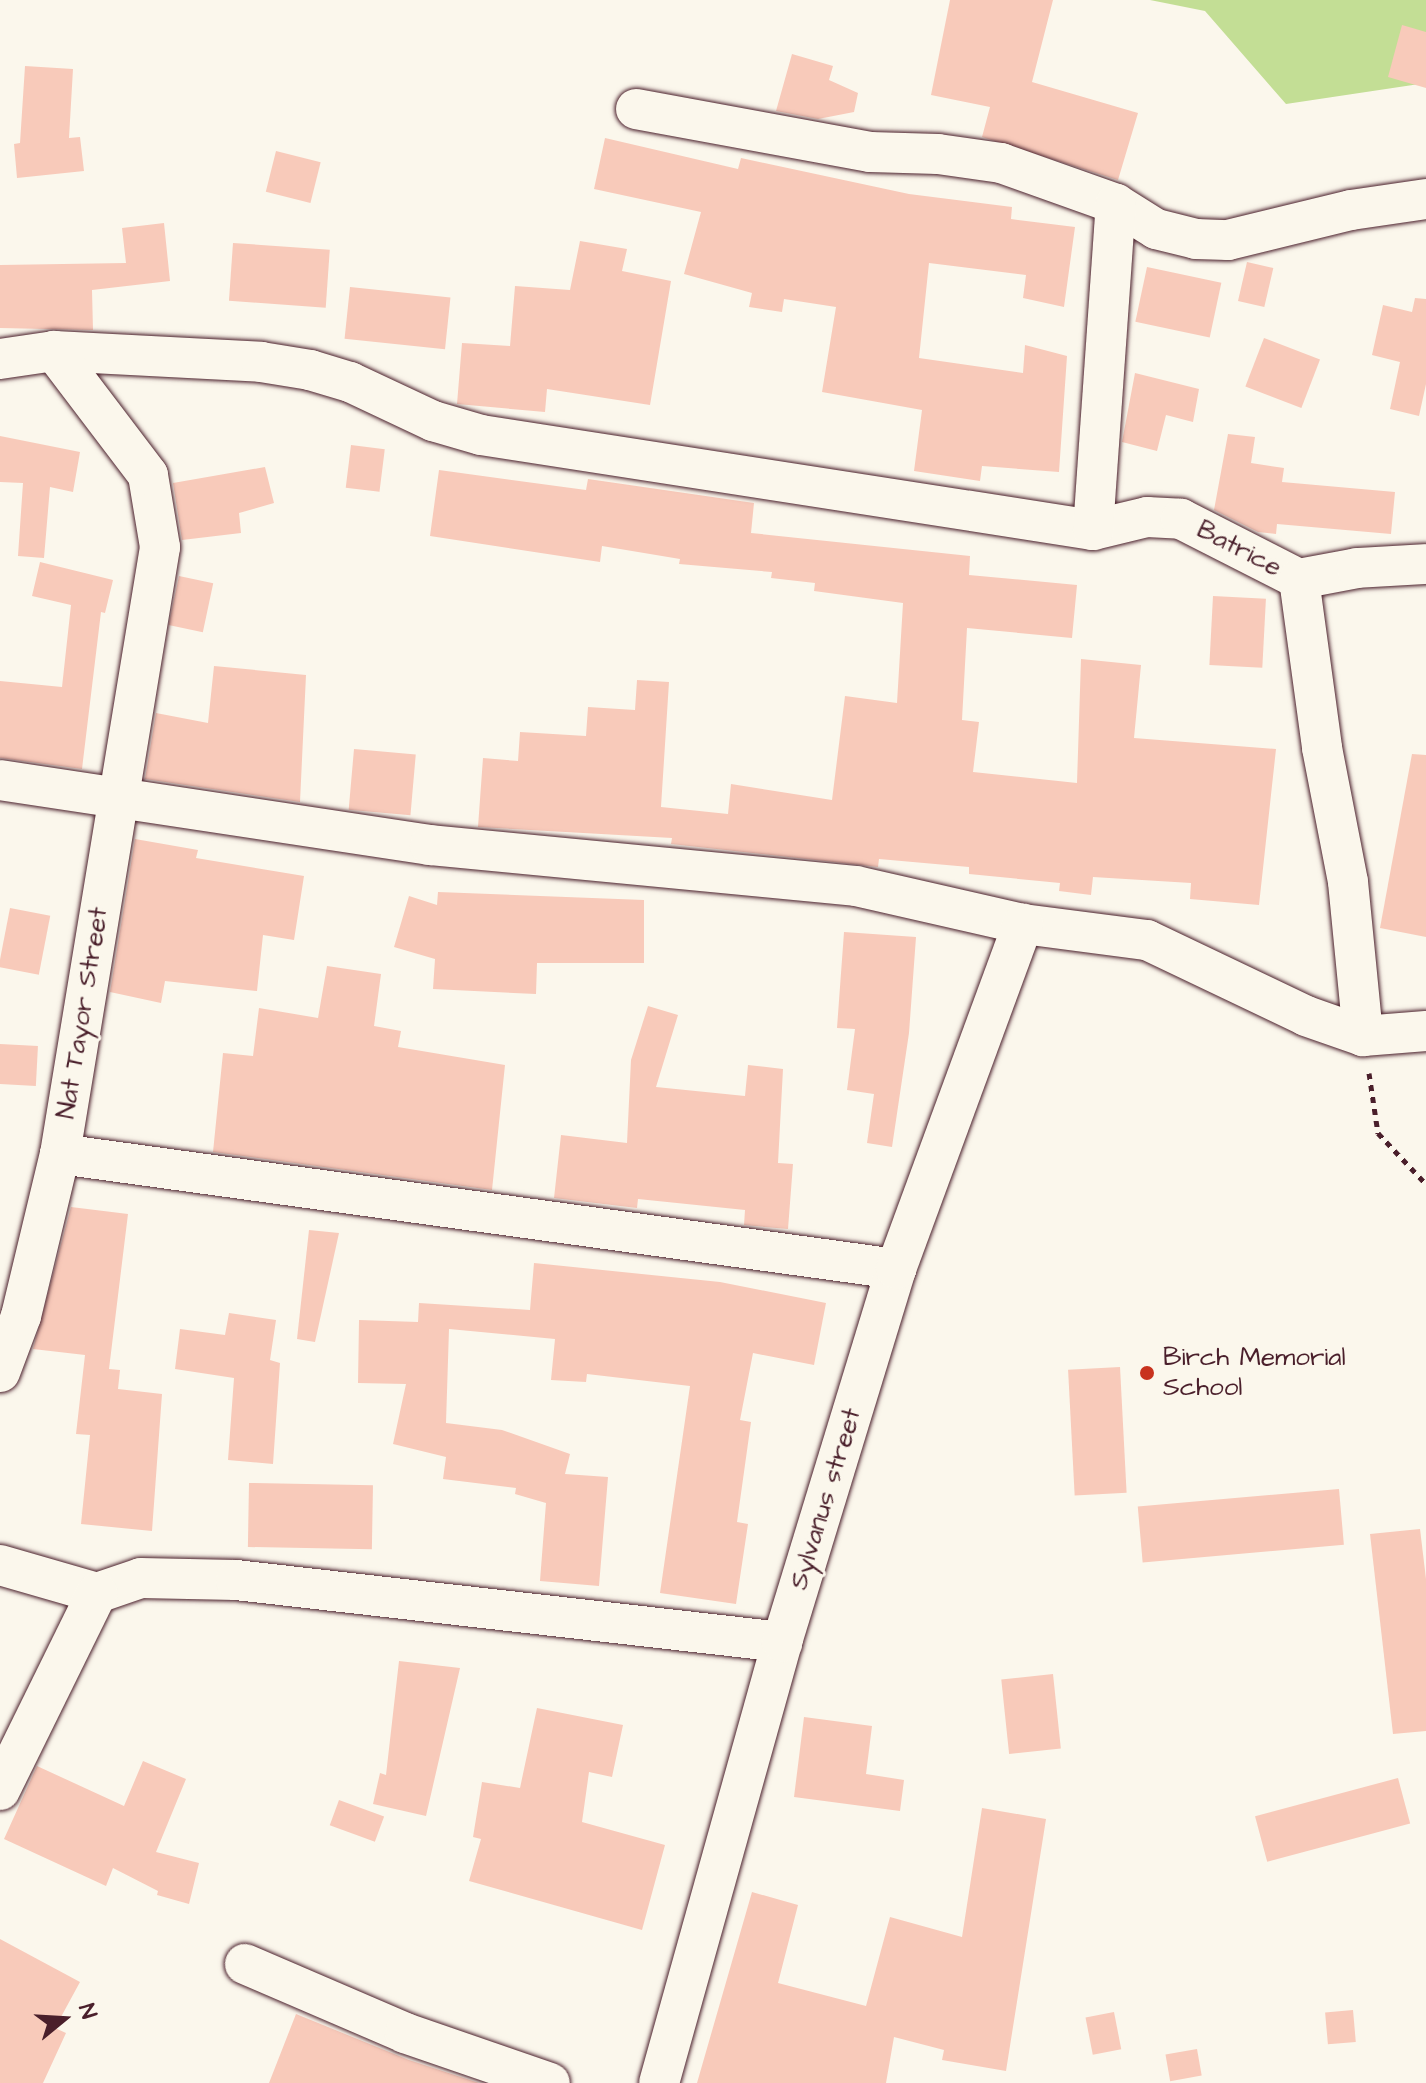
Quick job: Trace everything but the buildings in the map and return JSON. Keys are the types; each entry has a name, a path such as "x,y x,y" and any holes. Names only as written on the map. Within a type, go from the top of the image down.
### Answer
{"street":[{"path":"636,109 870,152 938,154 1001,163 1116,204 1156,229 1228,240 1351,210 1426,199"},
{"path":"0,359 54,351 261,362 310,370 350,382 433,421 481,435 1093,530 1116,204"},
{"name":"Nat Tayor Street","path":"0,1372 21,1316 60,1154 160,547 148,475 54,351"},
{"name":"Batrice","path":"1093,530 1147,517 1181,519 1299,579 1322,748 1348,882 1363,1036"},
{"path":"1299,579 1357,568 1426,564"},
{"path":"0,780 116,802 446,847 856,886 1023,924 1147,940 1306,1016 1363,1036 1426,1031"},
{"name":"Sylvanus street","path":"659,2083 782,1642 896,1269 1023,924"},
{"path":"60,1154 896,1269"},
{"path":"0,1565 97,1593 141,1578 236,1580 782,1642"},
{"path":"0,1790 97,1593"},
{"path":"245,1964 405,2033 550,2083"}],"path":[{"path":"1363,1036 1378,1133 1426,1184"}],"green space":[{"path":"1150,0 1426,0 1426,83 1286,104 1205,11"}],"place":[{"name":"Birch Memorial School","path":"1147,1373"}]}
